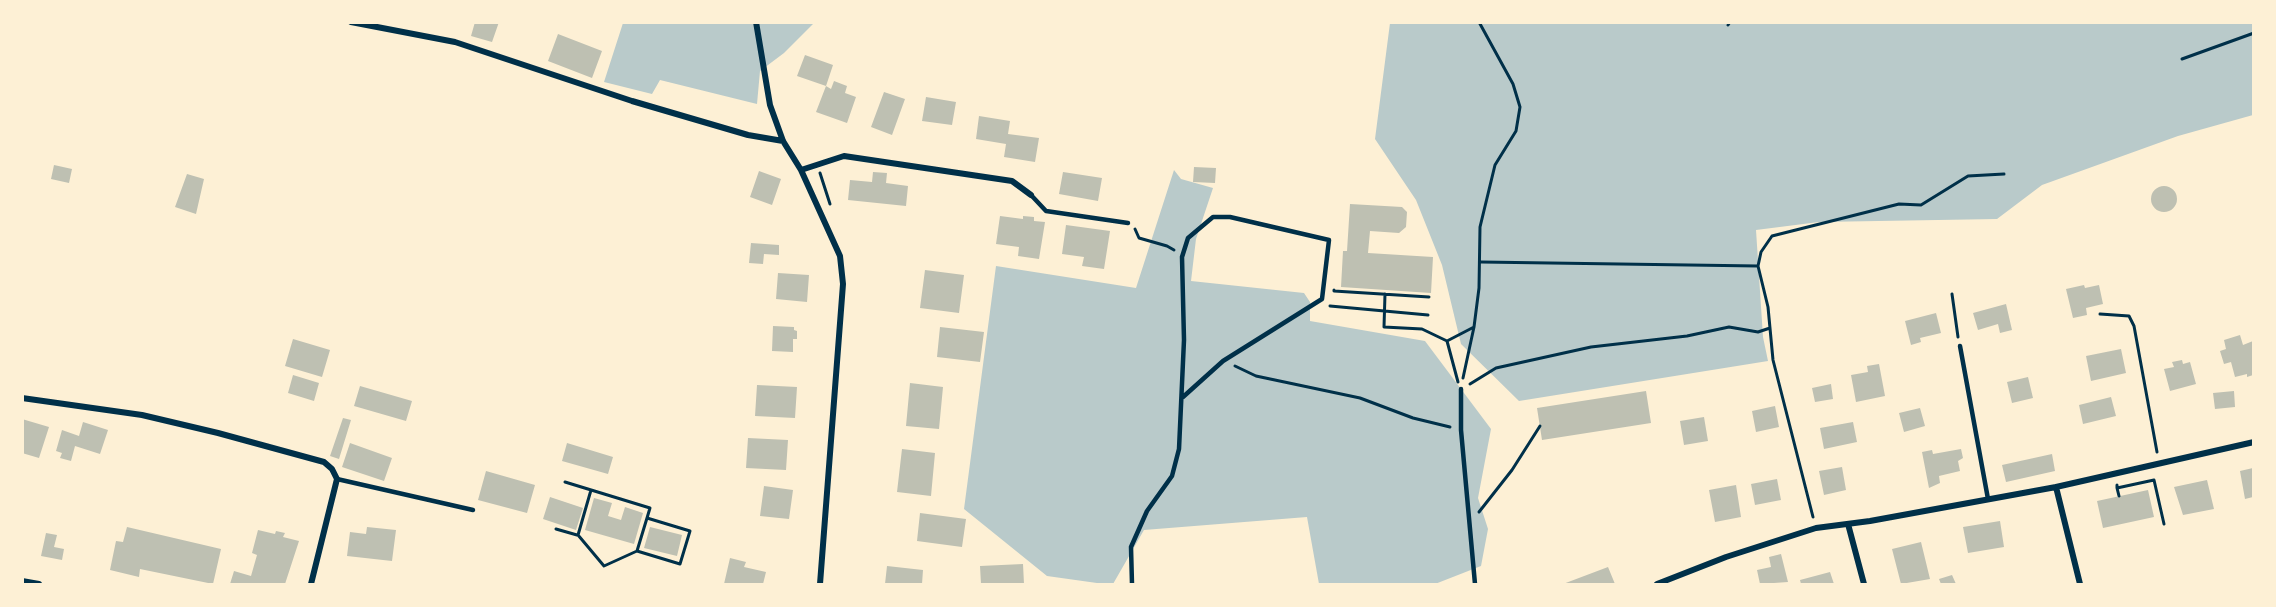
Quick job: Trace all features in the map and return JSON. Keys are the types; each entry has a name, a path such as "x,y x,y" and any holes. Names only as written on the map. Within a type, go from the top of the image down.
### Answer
{"street":[{"path":"351,22 455,42 632,101 748,135 783,141"},
{"path":"756,22 770,105 783,141 801,170 840,256 843,284 820,585"},
{"path":"801,170 844,156 1012,181 1031,195"},
{"path":"22,398 142,415 324,462 332,469 337,479 311,585"},
{"path":"1658,585 1726,557 1816,528 2056,487 2253,442"},
{"path":"2056,487 2080,585"},
{"path":"1848,524 1864,585"},
{"path":"22,581 39,585"}],"lane":[{"path":"1031,195 1046,211 1128,223"},
{"path":"1132,585 1131,547 1147,511 1172,476 1179,449 1183,397 1182,257 1188,238 1213,217 1230,217 1329,240 1322,299 1223,361 1183,397"},
{"path":"1960,346 1988,499"},
{"path":"1461,389 1461,430 1475,585"},
{"path":"337,479 473,510"}],"path":[{"path":"1461,389 1474,327 1481,262 1480,227 1495,165 1516,131 1520,107 1513,84 1479,22"},
{"path":"2182,59 2253,33"},
{"path":"1816,528 1773,360 1768,307 1758,266 1761,252 1772,236 1899,204 1921,205 1968,176 2004,174"},
{"path":"1128,223 1134,228 1139,238 1167,246 1182,257"},
{"path":"1481,262 1758,266"},
{"path":"1326,270 1336,272 1334,291 1430,297"},
{"path":"1385,294 1383,327 1422,329 1447,341 1461,389"},
{"path":"1952,294 1960,346"},
{"path":"1322,299 1329,306 1428,315"},
{"path":"2100,314 2129,316 2134,326 2159,464"},
{"path":"1447,341 1474,327"},
{"path":"1461,389 1496,368 1591,347 1687,336 1729,327 1758,332 1770,328"},
{"path":"1223,361 1256,376 1360,398 1413,418 1461,430"},
{"path":"1469,525 1512,470 1540,426"},
{"path":"2114,474 2119,496"},
{"path":"2117,488 2154,480 2164,524"},
{"path":"566,482 650,508 637,551"},
{"path":"578,536 591,490"},
{"path":"556,529 578,536 604,566 637,551 680,564 690,531 647,518"}],"shaded area":[{"path":"623,23 814,23 784,53 760,71 757,104 660,80 652,94 604,82"},
{"path":"1390,23 2253,23 2253,115 2178,136 2042,185 1997,219 1819,222 1756,230 1763,337 1768,361 1519,401 1461,344 1442,265 1416,200 1375,139"},
{"path":"1174,170 1181,179 1213,188 1196,239 1191,281 1304,293 1310,302 1310,321 1425,341 1491,429 1478,498 1488,529 1481,566 1435,584 1319,584 1307,517 1144,530 1113,584 1104,584 1047,576 964,509 996,266 1136,288"}],"building":[{"path":"475,22 499,22 492,42 471,36"},
{"path":"558,34 602,51 592,78 548,61"},
{"path":"805,55 833,65 826,86 797,76"},
{"path":"834,81 847,86 845,93 856,97 847,123 816,112 826,86 831,89"},
{"path":"884,92 905,99 892,135 871,127"},
{"path":"926,97 956,102 952,125 922,121"},
{"path":"979,116 1010,121 1008,134 1039,138 1035,162 1004,157 1006,144 976,139"},
{"path":"54,165 72,169 69,183 51,179"},
{"path":"1194,167 1216,168 1215,183 1193,182"},
{"path":"759,171 781,179 772,205 750,197"},
{"path":"873,172 887,173 886,183 908,186 906,206 848,200 850,180 872,182"},
{"path":"1063,172 1102,178 1098,201 1059,194"},
{"path":"187,174 204,179 196,214 175,207"},
{"path":"2164,186 2173,190 2177,199 2173,208 2164,212 2155,208 2151,199 2155,190"},
{"path":"1350,204 1402,207 1407,212 1406,227 1399,233 1370,231 1368,253 1433,257 1431,293 1341,287 1343,251 1347,251"},
{"path":"1000,216 1023,219 1023,216 1034,217 1034,221 1045,222 1039,259 1018,256 1019,247 996,244"},
{"path":"1066,225 1110,231 1104,269 1082,266 1084,257 1062,254"},
{"path":"751,243 779,245 779,255 764,254 763,264 749,263"},
{"path":"925,270 964,275 959,313 920,308"},
{"path":"778,273 809,275 807,302 776,299"},
{"path":"2084,285 2085,288 2099,285 2103,304 2086,308 2087,315 2073,318 2066,289"},
{"path":"2006,304 2012,330 2000,333 1998,324 1978,330 1973,313"},
{"path":"1936,313 1941,333 1920,338 1921,342 1911,345 1905,321"},
{"path":"773,326 794,327 797,331 797,339 793,339 793,352 772,351"},
{"path":"940,327 984,332 980,362 937,357"},
{"path":"2240,335 2243,345 2253,341 2253,375 2247,377 2247,374 2235,377 2231,362 2224,364 2220,351 2226,349 2224,340"},
{"path":"293,339 330,350 322,377 285,366"},
{"path":"2121,349 2126,373 2091,381 2086,356"},
{"path":"2182,360 2183,364 2190,362 2196,384 2170,391 2164,369 2174,367 2172,362"},
{"path":"1879,364 1885,396 1856,402 1851,375 1868,372 1867,366"},
{"path":"293,375 319,383 314,401 288,393"},
{"path":"2028,377 2033,398 2012,403 2007,382"},
{"path":"910,383 943,387 939,429 906,426"},
{"path":"1831,384 1833,399 1815,402 1812,388"},
{"path":"757,385 797,387 795,418 755,416"},
{"path":"360,386 412,401 406,421 354,406"},
{"path":"1646,391 1651,423 1542,440 1537,408"},
{"path":"2234,391 2235,407 2215,409 2213,393"},
{"path":"2111,397 2116,416 2083,424 2079,405"},
{"path":"1775,406 1779,427 1756,432 1752,411"},
{"path":"1920,408 1925,426 1904,432 1899,413"},
{"path":"1704,417 1708,441 1684,445 1680,421"},
{"path":"343,418 351,420 339,459 330,456"},
{"path":"22,419 49,427 39,458 22,453"},
{"path":"83,422 108,430 100,454 75,446 71,461 60,458 62,453 56,451 62,430 79,436"},
{"path":"1853,422 1857,442 1824,449 1820,428"},
{"path":"748,438 788,440 786,470 746,468"},
{"path":"350,443 392,458 384,481 342,467"},
{"path":"567,443 613,457 608,474 562,461"},
{"path":"902,449 935,453 931,496 897,492"},
{"path":"1961,449 1963,458 1958,461 1960,471 1939,476 1940,483 1929,488 1922,452 1932,450 1933,454"},
{"path":"2052,454 2055,471 2006,482 2002,465"},
{"path":"1842,467 1846,490 1824,495 1819,471"},
{"path":"2253,468 2253,497 2245,499 2240,471"},
{"path":"486,471 535,485 527,513 478,500"},
{"path":"1777,479 1781,500 1755,505 1751,484"},
{"path":"2207,480 2214,509 2183,515 2174,487"},
{"path":"1736,485 1741,517 1715,522 1709,490"},
{"path":"764,486 793,490 789,519 760,516"},
{"path":"2148,490 2154,517 2103,528 2097,501"},
{"path":"550,497 583,508 576,530 543,519"},
{"path":"594,498 612,503 608,516 621,520 625,507 643,513 634,544 585,530"},
{"path":"920,513 966,519 962,547 917,541"},
{"path":"2000,521 2004,547 1968,553 1963,527"},
{"path":"127,527 221,549 213,584 140,569 139,577 110,570 116,541 123,542"},
{"path":"367,527 396,530 392,561 347,556 350,532 366,534"},
{"path":"650,527 682,535 677,556 644,548"},
{"path":"258,530 275,534 276,531 285,533 283,537 299,541 285,584 230,584 234,571 251,576 257,555 252,553"},
{"path":"46,533 57,535 54,547 64,549 62,560 41,556"},
{"path":"1921,542 1930,579 1901,584 1892,549"},
{"path":"1781,554 1788,582 1760,584 1757,570 1771,567 1769,557"},
{"path":"730,558 746,562 744,567 766,572 763,584 724,584"},
{"path":"1023,564 1024,584 981,584 980,566"},
{"path":"887,566 923,570 922,584 885,584"},
{"path":"1608,567 1615,584 1563,584"},
{"path":"1830,572 1834,584 1801,584 1800,580"},
{"path":"1952,575 1956,584 1941,584 1939,579"}]}
